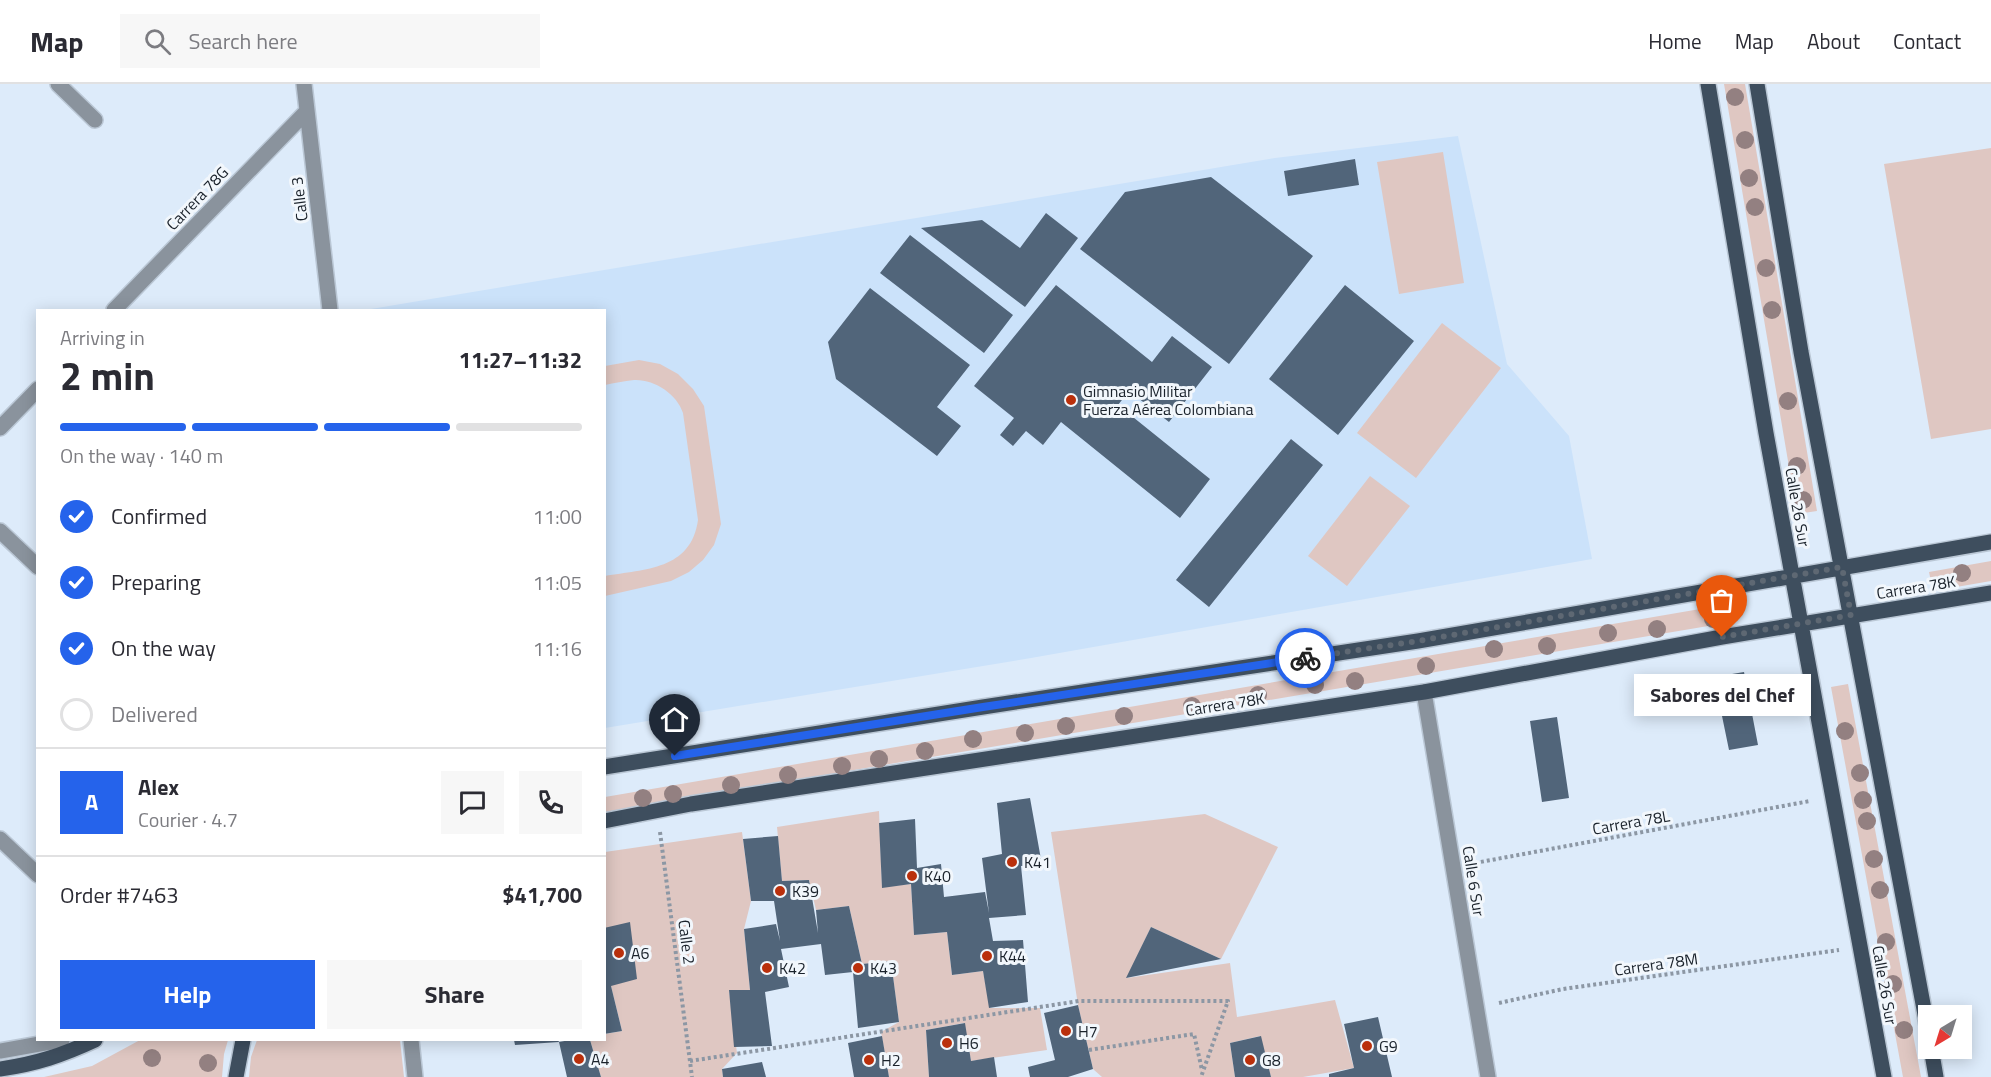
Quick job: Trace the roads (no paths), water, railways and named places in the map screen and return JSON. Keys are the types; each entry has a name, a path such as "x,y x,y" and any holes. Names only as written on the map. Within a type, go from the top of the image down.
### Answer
{"main road":[{"name":"Calle 26 Sur","path":"1708,84 1752,354 1884,1077"},
{"name":"Calle 26 Sur","path":"1757,84 1801,352 1923,1005"},
{"name":"Carrera 78K","path":"606,767 1418,641 1991,542"},
{"name":"Carrera 78K","path":"606,821 1424,692 1851,615 1991,593"},
{"path":"0,1069 33,1064 66,1054 93,1041"},
{"path":"236,1077 243,1041"},
{"path":"1933,1059 1936,1077"}],"street":[{"path":"58,84 95,120"},
{"name":"Calle 3","path":"304,84 330,309"},
{"name":"Carrera 78G","path":"115,309 307,111"},
{"path":"0,428 36,391"},
{"path":"0,531 36,565"},
{"name":"Calle 6 Sur","path":"1424,692 1488,1077"},
{"path":"0,839 36,873"},
{"path":"0,1052 57,1041"},
{"path":"411,1041 415,1077"}],"place":[{"name":"Gimnasio Militar Fuerza Aérea Colombiana","path":"1071,400"},
{"name":"Sabores del Chef","path":"1722,637"},
{"name":"K41","path":"1012,862"},
{"name":"K40","path":"912,876"},
{"name":"K39","path":"780,891"},
{"name":"A6","path":"619,953"},
{"name":"K44","path":"987,956"},
{"name":"K42","path":"767,968"},
{"name":"K43","path":"858,968"},
{"name":"H7","path":"1066,1031"},
{"name":"H6","path":"947,1043"},
{"name":"G9","path":"1367,1046"},
{"name":"A4","path":"579,1059"},
{"name":"H2","path":"869,1060"},
{"name":"G8","path":"1250,1060"}]}
